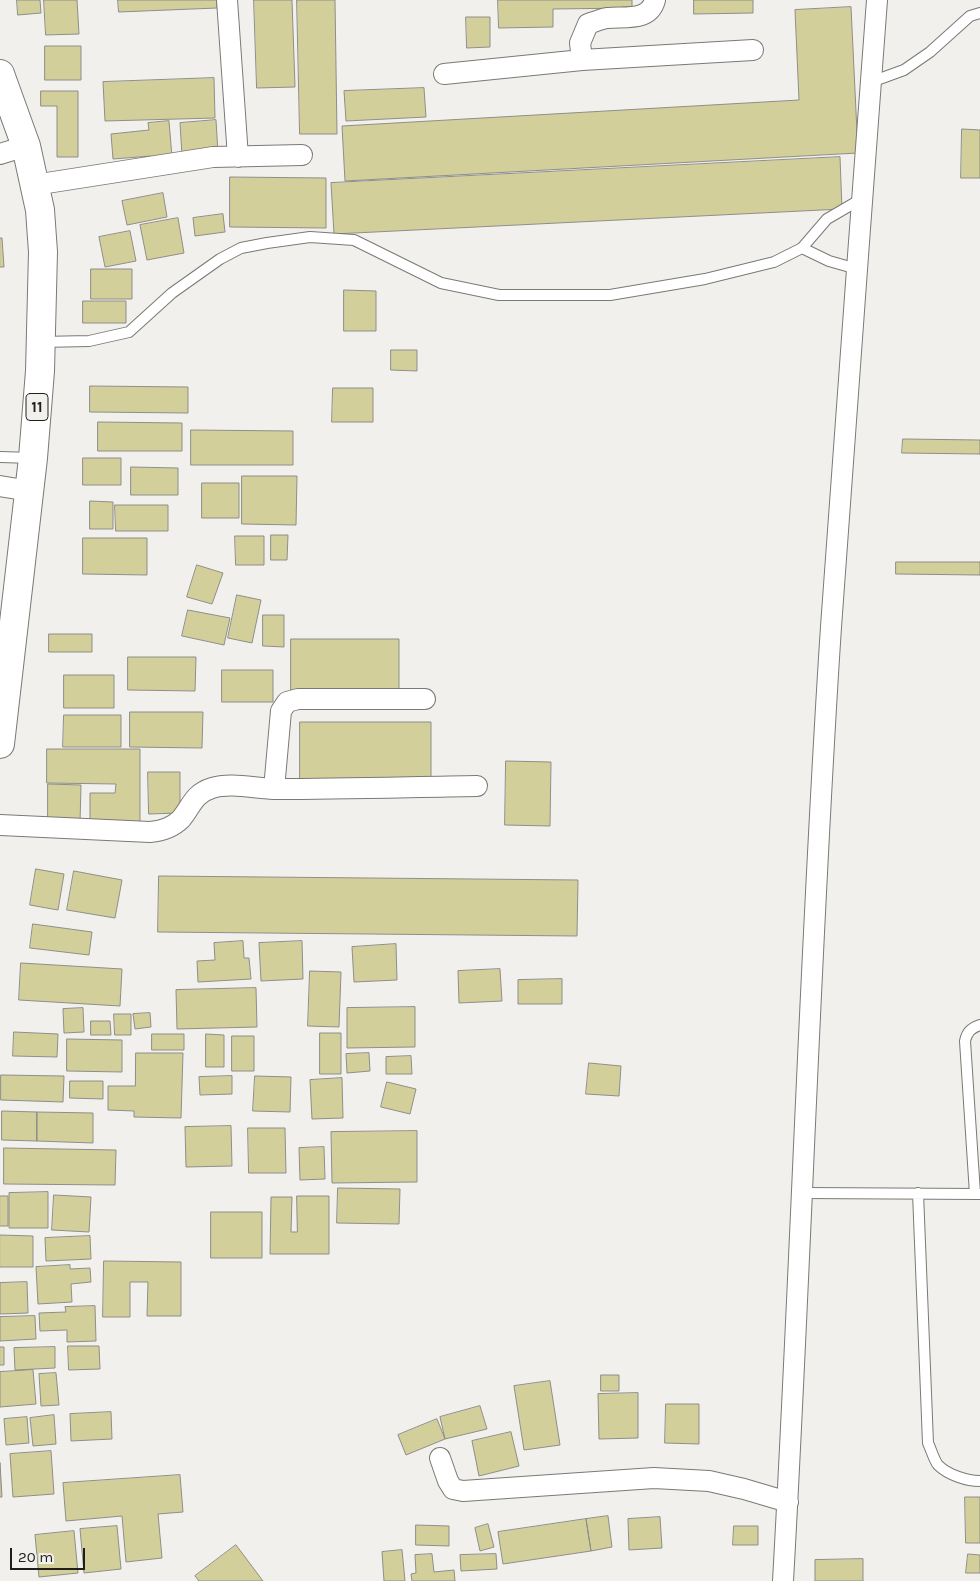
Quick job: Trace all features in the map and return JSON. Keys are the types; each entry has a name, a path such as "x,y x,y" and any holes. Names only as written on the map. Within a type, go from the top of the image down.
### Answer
{"highway":[{"name":"11","path":"0,74 26,146 40,210 43,252 40,371 33,458 0,744"}],"street":[{"path":"227,0 238,157"},
{"path":"582,60 580,43 588,24 605,18 635,17 647,14 652,9 655,0"},
{"path":"783,1581 830,639 877,0"},
{"path":"444,74 582,60 754,50"},
{"path":"0,154 26,146"},
{"path":"34,185 213,157 302,155"},
{"path":"0,486 30,491"},
{"path":"274,789 281,710 287,702 298,700 425,699"},
{"path":"0,825 157,832 171,827 181,819 192,800 202,793 212,788 223,786 274,789 478,786"},
{"path":"440,1458 448,1481 453,1489 463,1491 654,1478 709,1481 788,1502"}],"lane":[{"path":"871,82 904,70 930,52 970,16 980,13"},
{"path":"40,342 89,341 129,332 172,293 220,259 241,248 310,237 354,240 441,283 499,294 610,295 705,279 774,262 802,248 827,219 862,198"},
{"path":"802,248 829,261 857,270"},
{"path":"0,457 33,458"},
{"path":"802,1193 978,1194 964,1041 972,1028 980,1025"},
{"path":"918,1194 928,1442 938,1465 955,1476 980,1482"}],"building":[{"path":"17,0 40,0 41,13 18,15"},
{"path":"44,0 77,0 79,34 46,35"},
{"path":"118,0 217,0 217,8 119,12"},
{"path":"254,0 292,0 295,87 257,88"},
{"path":"297,0 335,0 337,134 300,134"},
{"path":"498,0 632,0 632,8 553,9 553,27 499,28"},
{"path":"694,0 753,0 753,13 694,14"},
{"path":"851,7 858,153 345,181 342,126 799,100 795,10"},
{"path":"466,17 490,17 490,47 467,48"},
{"path":"45,46 81,46 81,80 45,80"},
{"path":"214,78 215,118 105,121 103,82"},
{"path":"424,88 426,117 346,121 344,91"},
{"path":"41,91 78,91 78,157 57,157 57,106 41,106"},
{"path":"216,120 218,153 182,156 180,123"},
{"path":"169,121 172,157 151,159 151,156 113,159 111,134 149,130 148,123"},
{"path":"962,129 980,130 980,178 961,178"},
{"path":"840,157 842,209 334,234 331,183"},
{"path":"230,177 326,178 326,228 230,227"},
{"path":"163,193 167,217 127,225 122,201"},
{"path":"223,214 225,232 195,236 193,218"},
{"path":"178,218 184,253 147,260 140,225"},
{"path":"130,231 136,261 105,267 99,237"},
{"path":"0,238 2,238 4,267 0,267"},
{"path":"91,269 132,269 132,299 91,299"},
{"path":"344,290 376,291 376,331 344,331"},
{"path":"83,301 126,301 126,323 83,323"},
{"path":"391,350 417,350 417,371 391,370"},
{"path":"90,386 188,387 188,413 90,412"},
{"path":"333,388 373,388 373,422 332,422"},
{"path":"98,422 182,423 182,451 98,451"},
{"path":"191,430 293,431 293,465 191,465"},
{"path":"903,439 980,440 980,454 902,453"},
{"path":"83,458 121,458 121,485 83,485"},
{"path":"131,467 178,468 178,495 131,495"},
{"path":"242,476 297,476 296,525 242,524"},
{"path":"202,483 239,483 239,518 202,518"},
{"path":"90,501 113,502 113,529 90,529"},
{"path":"115,505 168,505 168,531 116,531"},
{"path":"271,535 288,535 287,560 271,560"},
{"path":"235,536 264,536 264,565 236,565"},
{"path":"83,538 147,538 147,575 83,574"},
{"path":"896,562 980,562 980,575 896,574"},
{"path":"197,565 223,573 212,604 187,597"},
{"path":"237,595 261,600 252,643 228,638"},
{"path":"188,610 230,618 224,645 182,636"},
{"path":"263,615 284,615 284,647 263,646"},
{"path":"49,634 92,634 92,652 49,652"},
{"path":"291,639 399,639 399,693 291,693"},
{"path":"128,657 196,657 195,691 128,690"},
{"path":"222,670 273,670 273,702 222,702"},
{"path":"64,675 114,675 114,708 64,708"},
{"path":"130,712 203,712 202,748 130,747"},
{"path":"64,715 121,715 121,747 63,747"},
{"path":"300,722 431,722 431,783 300,783"},
{"path":"47,749 140,749 140,822 90,822 90,793 115,793 116,784 47,783"},
{"path":"506,761 551,762 550,826 505,825"},
{"path":"148,772 180,772 180,813 149,814"},
{"path":"48,784 81,785 80,823 48,823"},
{"path":"36,869 64,874 58,910 30,905"},
{"path":"74,871 122,880 115,918 67,910"},
{"path":"159,876 578,880 577,936 158,932"},
{"path":"33,924 92,932 89,955 30,948"},
{"path":"243,941 244,958 249,958 251,979 198,982 197,961 215,960 214,943"},
{"path":"302,941 303,979 261,981 259,943"},
{"path":"396,944 397,980 354,982 352,947"},
{"path":"21,963 122,969 120,1006 19,1000"},
{"path":"500,969 502,1001 459,1003 458,971"},
{"path":"310,971 341,972 339,1027 308,1026"},
{"path":"562,979 562,1004 518,1004 518,980"},
{"path":"256,988 257,1027 177,1029 176,990"},
{"path":"415,1007 415,1047 347,1048 347,1008"},
{"path":"83,1008 84,1032 64,1033 63,1009"},
{"path":"150,1013 151,1027 135,1029 133,1014"},
{"path":"114,1014 131,1014 131,1035 115,1035"},
{"path":"91,1021 110,1021 111,1035 91,1035"},
{"path":"14,1032 58,1034 57,1057 13,1056"},
{"path":"320,1033 341,1033 341,1074 320,1074"},
{"path":"152,1034 184,1034 184,1050 152,1050"},
{"path":"206,1034 224,1035 224,1067 206,1067"},
{"path":"232,1036 254,1036 254,1071 232,1071"},
{"path":"67,1039 122,1040 122,1072 67,1071"},
{"path":"136,1053 183,1053 181,1118 134,1117 134,1111 108,1110 108,1086 135,1086"},
{"path":"369,1053 370,1071 347,1073 346,1054"},
{"path":"411,1056 412,1074 386,1074 386,1057"},
{"path":"589,1063 621,1066 619,1096 586,1094"},
{"path":"1,1075 64,1076 63,1102 1,1100"},
{"path":"232,1076 232,1094 200,1095 199,1077"},
{"path":"255,1076 291,1077 290,1112 253,1111"},
{"path":"342,1078 343,1118 312,1119 310,1080"},
{"path":"70,1081 103,1081 103,1099 70,1098"},
{"path":"387,1082 416,1089 410,1114 381,1107"},
{"path":"2,1111 37,1112 37,1141 2,1140"},
{"path":"37,1112 93,1113 93,1143 37,1141"},
{"path":"231,1126 232,1166 186,1167 185,1127"},
{"path":"248,1128 285,1128 286,1173 249,1173"},
{"path":"417,1131 417,1182 332,1183 331,1132"},
{"path":"324,1147 325,1179 300,1180 299,1148"},
{"path":"4,1148 116,1150 115,1185 4,1184"},
{"path":"338,1188 400,1189 399,1224 337,1223"},
{"path":"48,1192 48,1228 9,1228 9,1193"},
{"path":"54,1195 91,1197 89,1232 52,1230"},
{"path":"0,1196 8,1196 8,1226 0,1226"},
{"path":"297,1196 329,1196 329,1254 270,1254 271,1197 292,1197 291,1232 297,1232"},
{"path":"211,1212 262,1212 262,1258 211,1258"},
{"path":"0,1235 33,1236 33,1267 0,1267"},
{"path":"90,1236 91,1259 46,1261 45,1238"},
{"path":"104,1261 181,1262 181,1316 147,1316 148,1282 130,1282 130,1317 103,1317"},
{"path":"70,1265 70,1269 90,1268 91,1282 71,1284 72,1302 38,1304 36,1267"},
{"path":"27,1282 28,1313 0,1314 0,1283"},
{"path":"95,1306 96,1341 67,1342 67,1330 40,1331 39,1313 66,1312 65,1307"},
{"path":"35,1316 36,1339 0,1341 0,1317"},
{"path":"68,1346 99,1346 100,1369 69,1370"},
{"path":"0,1347 4,1347 4,1365 0,1365"},
{"path":"55,1347 55,1368 15,1370 14,1348"},
{"path":"33,1370 36,1404 0,1407 0,1372"},
{"path":"56,1373 59,1405 41,1406 39,1374"},
{"path":"601,1375 619,1375 619,1391 601,1391"},
{"path":"550,1381 560,1445 524,1450 514,1386"},
{"path":"638,1393 638,1438 599,1439 598,1394"},
{"path":"666,1404 699,1404 699,1444 665,1443"},
{"path":"480,1406 487,1429 445,1439 440,1417"},
{"path":"111,1412 112,1439 71,1441 70,1414"},
{"path":"54,1415 56,1444 33,1446 30,1418"},
{"path":"27,1417 29,1443 6,1445 4,1419"},
{"path":"437,1419 445,1439 406,1455 398,1435"},
{"path":"511,1432 519,1466 479,1476 472,1441"},
{"path":"51,1451 54,1494 13,1497 10,1454"},
{"path":"0,1463 2,1497 0,1497"},
{"path":"180,1475 183,1512 158,1514 162,1558 126,1562 122,1516 66,1521 63,1483"},
{"path":"965,1497 980,1497 980,1543 966,1543"},
{"path":"608,1516 612,1547 591,1551 586,1519"},
{"path":"660,1517 662,1548 629,1550 628,1519"},
{"path":"586,1519 591,1551 503,1564 498,1532"},
{"path":"488,1524 494,1547 480,1551 475,1528"},
{"path":"416,1525 449,1526 449,1546 416,1545"},
{"path":"117,1526 121,1569 84,1573 80,1529"},
{"path":"734,1526 758,1526 758,1545 733,1545"},
{"path":"74,1531 78,1573 39,1577 35,1535"},
{"path":"236,1545 263,1581 199,1581 195,1576"},
{"path":"402,1550 405,1581 384,1581 382,1552"},
{"path":"432,1554 434,1572 454,1570 455,1581 412,1581 411,1574 416,1573 415,1555"},
{"path":"496,1554 497,1569 461,1571 460,1555"},
{"path":"968,1554 980,1555 980,1573 966,1573"},
{"path":"863,1559 863,1581 815,1581 815,1560"}]}
